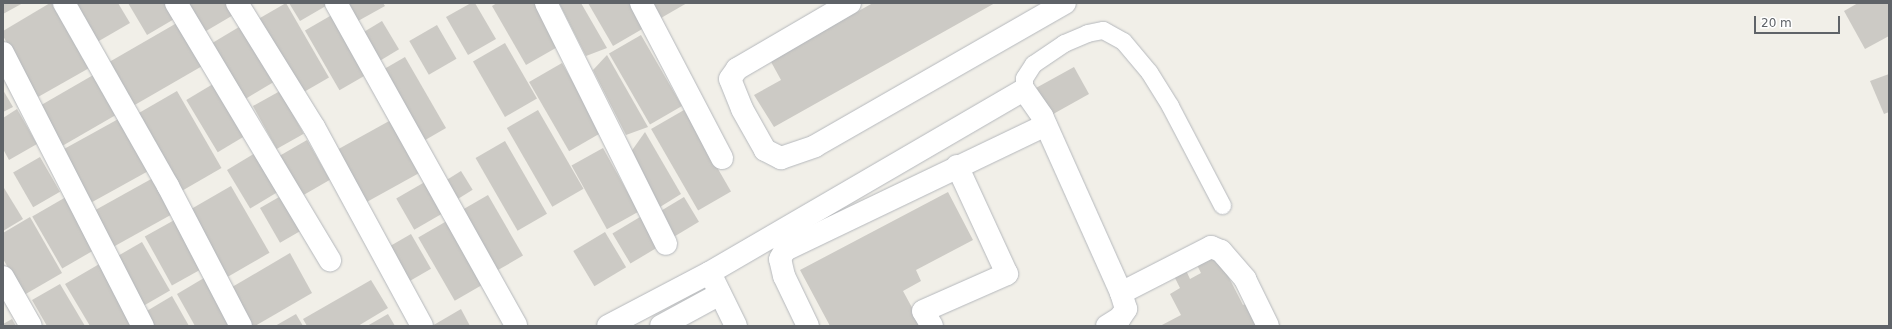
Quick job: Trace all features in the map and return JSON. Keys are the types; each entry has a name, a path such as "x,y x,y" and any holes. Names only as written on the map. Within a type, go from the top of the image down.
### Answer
{"street":[{"path":"64,3 168,186 241,326"},
{"path":"176,3 330,260"},
{"path":"237,3 314,127 422,326"},
{"path":"336,3 516,325"},
{"path":"546,3 666,244"},
{"path":"641,3 722,158"},
{"path":"850,3 737,69 730,79 742,109 765,150 781,158 815,146 1033,11 1065,3"},
{"path":"3,53 143,326"},
{"path":"608,326 709,273 1024,90 1046,125 1121,293 1126,309 1120,318 1107,326"},
{"path":"808,326 784,276 780,259 785,250 957,166 1046,125"},
{"path":"932,326 923,311 1007,274 957,166"},
{"path":"1121,293 1211,247 1221,250 1244,279 1268,326"},
{"path":"709,273 736,326"},
{"path":"3,277 31,326"},
{"path":"661,326 720,294"}],"lane":[{"path":"1024,90 1024,78 1033,64 1064,43 1087,33 1103,30 1123,40 1149,72 1170,106 1222,205"}],"building":[{"path":"3,3 23,3 3,14"},
{"path":"50,3 54,3 91,67 38,97 3,36 3,31"},
{"path":"67,3 118,3 130,23 92,45"},
{"path":"128,3 174,3 181,15 147,35"},
{"path":"183,3 229,3 235,14 201,34"},
{"path":"286,3 329,77 300,94 257,20"},
{"path":"289,3 331,3 300,21"},
{"path":"347,3 383,3 385,6 358,21"},
{"path":"471,3 475,3 496,39 468,55 446,17"},
{"path":"497,3 537,3 561,45 526,65 492,6"},
{"path":"559,3 581,3 607,48 586,56"},
{"path":"588,3 630,3 644,28 613,46"},
{"path":"652,3 687,3 661,18"},
{"path":"873,3 995,3 774,127 754,95 781,80 770,60"},
{"path":"1858,3 1889,3 1889,36 1865,49 1844,11"},
{"path":"337,12 372,72 339,90 305,30"},
{"path":"182,20 207,63 134,105 109,62"},
{"path":"382,21 399,49 373,65 356,36"},
{"path":"244,24 277,80 246,99 212,43"},
{"path":"437,25 456,59 429,75 409,41"},
{"path":"641,35 682,106 650,125 609,54"},
{"path":"505,43 537,98 505,117 473,62"},
{"path":"607,55 648,127 626,135 593,70"},
{"path":"405,57 446,128 417,145 376,74"},
{"path":"562,63 602,132 569,151 529,82"},
{"path":"1074,67 1089,94 1051,115 1036,88"},
{"path":"95,74 118,114 62,146 39,107"},
{"path":"1889,74 1889,112 1884,114 1870,81"},
{"path":"218,81 249,133 218,152 186,100"},
{"path":"3,90 13,107 3,112"},
{"path":"177,91 222,168 178,193 134,116"},
{"path":"280,91 304,134 277,149 253,106"},
{"path":"17,109 37,144 9,160 3,149 3,118"},
{"path":"538,110 584,189 552,207 507,128"},
{"path":"684,110 731,191 698,210 651,129"},
{"path":"122,117 151,169 85,206 56,153"},
{"path":"391,120 420,172 367,202 338,150"},
{"path":"645,132 681,194 652,212 628,156"},
{"path":"307,140 330,180 301,197 278,157"},
{"path":"505,141 547,214 518,231 476,158"},
{"path":"603,148 638,212 607,229 572,165"},
{"path":"257,152 280,191 250,209 227,170"},
{"path":"40,157 60,192 33,207 13,172"},
{"path":"461,171 473,190 458,199 447,180"},
{"path":"153,178 173,214 109,249 89,213"},
{"path":"430,179 448,210 414,230 396,199"},
{"path":"231,186 270,253 228,277 189,210"},
{"path":"4,188 23,219 3,231 3,189"},
{"path":"948,192 973,240 916,270 921,281 903,291 922,326 830,326 800,270"},
{"path":"286,193 306,228 280,243 260,208"},
{"path":"488,195 523,256 494,273 459,212"},
{"path":"66,197 96,249 62,268 32,216"},
{"path":"684,197 699,222 670,239 655,215"},
{"path":"645,214 663,244 630,264 612,234"},
{"path":"30,217 62,273 24,295 3,259 3,233"},
{"path":"178,218 205,267 172,285 145,236"},
{"path":"452,218 488,281 455,301 418,238"},
{"path":"605,232 626,267 594,286 573,251"},
{"path":"411,234 431,269 408,282 388,247"},
{"path":"142,242 170,290 138,309 110,260"},
{"path":"290,253 312,293 255,326 248,326 227,290"},
{"path":"1209,254 1221,262 1243,305 1250,302 1260,326 1160,326 1181,315 1170,294 1180,288 1173,274 1185,268 1190,279 1201,273 1195,261"},
{"path":"101,263 137,326 90,326 65,284"},
{"path":"209,275 239,326 195,326 177,294"},
{"path":"371,280 388,308 358,326 307,326 303,319"},
{"path":"60,284 85,326 47,326 32,300"},
{"path":"172,296 189,326 147,326 140,315"},
{"path":"461,309 470,326 432,326"},
{"path":"296,314 303,326 275,326"},
{"path":"388,314 395,326 367,326"},
{"path":"12,319 16,326 3,326 3,324"}]}
